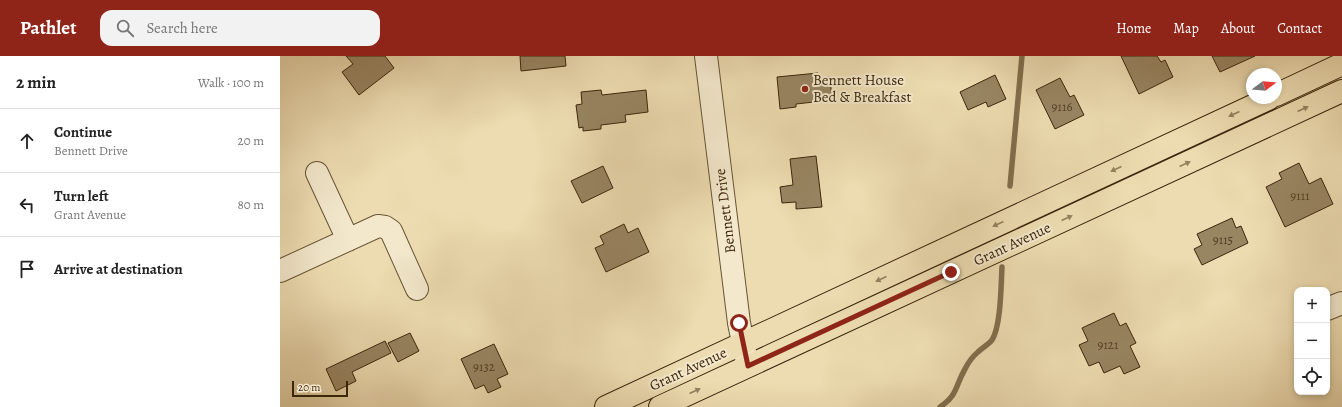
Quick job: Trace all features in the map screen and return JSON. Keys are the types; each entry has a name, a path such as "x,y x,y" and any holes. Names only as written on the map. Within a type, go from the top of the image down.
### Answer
{"main road":[{"path":"1282,92 1342,64"},
{"name":"Grant Avenue","path":"660,407 1342,91"},
{"name":"Grant Avenue","path":"606,407 1257,104"}],"street":[{"name":"Bennett Drive","path":"706,56 739,323 748,366"},
{"path":"317,173 348,240"},
{"path":"280,271 378,226 385,227 391,231 416,289"},
{"path":"1330,307 1342,303"}],"building":[{"path":"346,56 385,56 394,68 359,95 342,72 353,64"},
{"path":"520,56 565,56 566,66 521,71"},
{"path":"1121,56 1157,56 1161,62 1165,60 1173,77 1139,94"},
{"path":"1212,56 1255,56 1220,72"},
{"name":"Bennett House Bed & Breakfast","path":"818,73 818,78 830,77 832,100 796,104 796,107 780,109 777,77"},
{"path":"995,75 1006,99 988,107 986,102 968,110 960,92"},
{"path":"1060,78 1070,97 1074,95 1084,115 1055,129 1036,90"},
{"path":"601,90 602,95 646,90 648,112 625,115 626,122 601,125 601,129 583,131 583,127 579,128 576,105 582,104 581,92"},
{"path":"816,156 822,207 796,209 796,202 782,203 780,187 793,185 790,159"},
{"path":"1299,163 1309,184 1321,178 1333,204 1285,227 1266,187 1282,179 1279,173"},
{"path":"603,166 613,188 582,203 571,181"},
{"path":"1232,218 1236,228 1241,226 1248,243 1202,265 1194,249 1202,245 1197,234"},
{"path":"624,224 628,233 638,228 649,252 606,272 595,248 604,244 600,236"},
{"path":"1114,313 1120,326 1126,323 1136,343 1130,346 1140,367 1124,374 1120,366 1104,373 1099,362 1089,366 1079,345 1088,341 1082,328"},
{"path":"410,333 419,351 398,362 388,343"},
{"path":"385,341 391,353 352,372 356,381 336,391 326,369"},
{"path":"494,344 508,374 497,379 501,387 488,393 484,385 475,389 461,359"}],"waterway":[{"path":"1010,186 1022,56"},
{"path":"940,407 946,403 956,390 970,360 992,340 995,334 1000,305 1002,267"}],"place":[{"name":"Bennett House Bed & Breakfast","path":"805,89"}],"route":[{"path":"739,323 748,366 951,272"}]}
